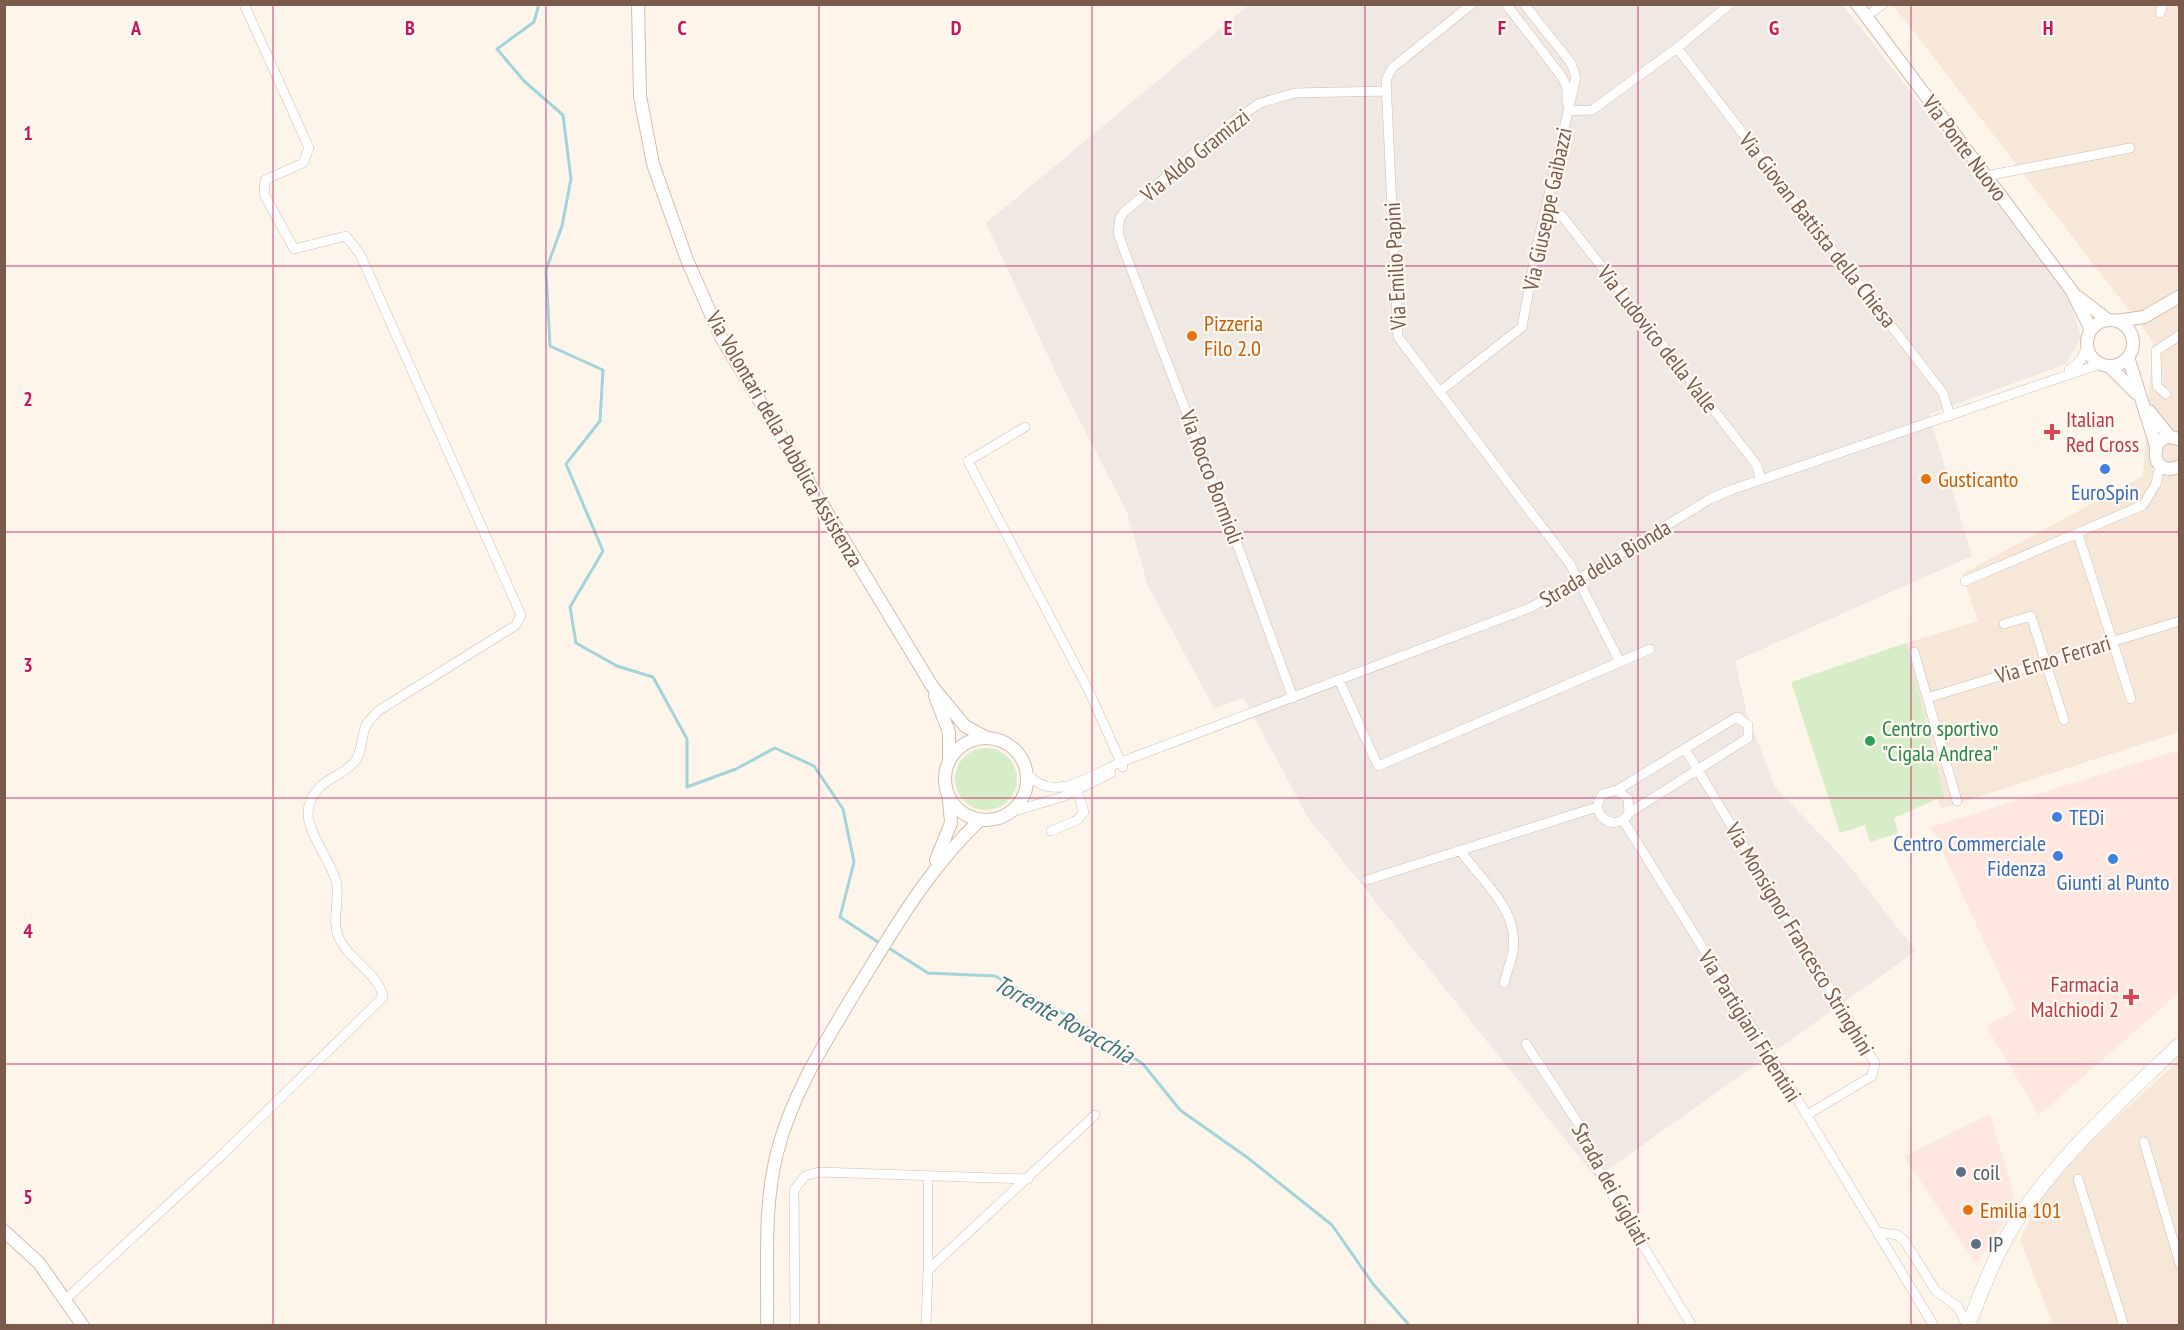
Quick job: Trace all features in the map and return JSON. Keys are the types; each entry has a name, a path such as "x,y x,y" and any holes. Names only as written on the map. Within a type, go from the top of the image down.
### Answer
{"main road":[{"path":"1967,1326 2017,1220 2052,1172 2180,1044"}],"street":[{"path":"66,1299 223,1154 383,997 381,986 349,956 338,937 336,884 327,857 306,815 309,799 321,786 355,761 366,724 378,711 516,625 521,615 360,254 346,236 294,249 264,194 265,180 303,163 309,148 244,4"},
{"name":"Via Volontari della Pubblica Assistenza","path":"638,4 640,96 651,152 687,260 721,337 932,686 965,726 987,738"},
{"name":"Via Emilio Papini","path":"1472,4 1392,68 1386,80 1398,336 1580,580 1620,662"},
{"path":"1506,4 1562,77 1567,88 1568,111"},
{"path":"1524,4 1571,63 1576,82 1568,111"},
{"name":"Via Giuseppe Gaibazzi","path":"1439,392 1520,330 1568,111 1592,110 1677,48 1730,4"},
{"name":"Via Ponte Nuovo","path":"1857,4 2072,291 2091,330"},
{"path":"1866,16 1883,4"},
{"name":"Via Giovan Battista della Chiesa","path":"1677,48 1943,393 1950,416"},
{"name":"Via Aldo Gramizzi","path":"1127,258 1118,233 1120,218 1124,212 1246,111 1286,94 1386,91"},
{"path":"1986,176 2130,148"},
{"name":"Via Ludovico della Valle","path":"1545,212 1562,216 1756,464 1761,479"},
{"name":"Via Rocco Bormioli","path":"1127,258 1238,546 1293,698"},
{"name":"Via Ponte Nuovo","path":"2072,291 2127,328 2133,340"},
{"path":"2177,439 2140,398 2105,365 2094,360 2087,346 2091,330 2095,325 2112,320 2144,317 2180,296"},
{"path":"1965,581 2143,505 2156,484 2172,469 2155,455 2156,446 2128,357 2133,340 2161,309"},
{"path":"2166,394 2157,386 2156,351 2180,335"},
{"name":"Strada della Bionda","path":"2060,376 2076,365 2087,346"},
{"path":"2105,365 2116,365 2128,357"},
{"name":"Strada della Bionda","path":"1011,812 1062,797 1076,786 1150,752 1532,607 1580,580 1710,499 1761,479 1950,416 2060,376 2105,365"},
{"path":"1026,428 968,461 1089,691 1122,765"},
{"path":"2156,446 2162,440 2177,439"},
{"path":"2078,534 2131,699"},
{"path":"2004,624 2031,616 2064,720"},
{"name":"Via Enzo Ferrari","path":"1927,698 2180,621"},
{"path":"1339,680 1378,766 1650,649"},
{"path":"1914,652 1958,801"},
{"name":"Via Volontari della Pubblica Assistenza","path":"932,686 950,732 951,752 948,763"},
{"path":"1367,880 1597,807 1603,794 1617,790 1737,717 1748,725 1748,738 1626,817 1613,823 1604,820 1597,807"},
{"path":"929,875 951,823 945,782 948,763 964,744 987,738 1009,745 1017,752 1027,773 1024,794 1011,812 1002,817 980,820 966,815 955,807 948,795"},
{"name":"Via Monsignor Francesco Stringhini","path":"1685,749 1875,1064 1872,1076 1807,1116"},
{"name":"Strada della Bionda","path":"1027,773 1033,782 1047,789 1076,786"},
{"path":"1051,831 1082,815 1084,807 1076,786"},
{"path":"1617,790 1628,799 1626,817"},
{"name":"Via Partigiani Fidentini","path":"1626,817 1934,1326"},
{"path":"772,1326 767,1319 767,1239 777,1153 793,1104 810,1070 911,901 958,839 980,820"},
{"path":"1461,850 1477,875 1495,890 1511,925 1513,949 1504,982"},
{"name":"Strada dei Gigliati","path":"1526,1044 1580,1126 1602,1178 1692,1326"},
{"path":"928,1270 1095,1115"},
{"path":"2144,1142 2180,1264"},
{"path":"795,1326 794,1190 805,1176 819,1172 1028,1179"},
{"path":"926,1326 928,1176"},
{"path":"2078,1179 2124,1326"},
{"path":"4,1231 39,1263 83,1326"},
{"path":"1877,1232 1901,1237 1936,1291 1951,1301 1962,1313 1967,1326"},
{"path":"1951,1301 1968,1303 1981,1295"}],"shaded area":[{"path":"1249,5 1843,5 2069,296 2081,337 2066,364 1929,414 1972,556 1735,661 1747,713 1775,787 1842,857 1916,951 1596,1178 1307,816 1244,698 1214,708 1148,586 1127,512 1064,390 986,223"},
{"path":"1893,5 2179,5 2179,732 1941,809 1883,653 1906,643 1978,621 1962,574 2143,476 2153,341"},
{"path":"2179,750 2179,993 2039,1115 1986,1026 2016,1010 1931,827"},
{"path":"2179,1060 2179,1325 2053,1325 2020,1240 2040,1196 2071,1159"},
{"name":"coil","path":"1990,1114 2012,1187 2015,1206 1976,1264 1904,1156"}],"green space":[{"name":"Centro sportivo \"Cigala Andrea\"","path":"1906,643 1945,800 1937,799 1894,818 1898,833 1870,842 1865,825 1840,833 1791,682"},
{"path":"986,748 1003,753 1008,757 1012,762 1017,779 1012,796 1008,801 1003,805 986,810 969,805 964,801 960,796 955,779 960,762 964,757 969,753"}],"waterway":[{"name":"Torrente Rovacchia","path":"539,4 534,22 497,49 524,81 563,115 571,179 562,226 546,270 550,346 603,370 600,421 566,464 603,551 570,607 576,643 617,666 653,677 687,739 687,787 736,769 775,748 814,766 843,809 854,862 840,917 881,944"},
{"name":"Torrente Rovacchia","path":"887,947 928,973 995,976 1079,1022 1143,1064 1180,1110 1248,1158 1332,1225 1373,1284 1410,1326"}],"place":[{"name":"Pizzeria Filo 2.0","path":"1192,336"},
{"name":"Italian Red Cross","path":"2052,432"},
{"name":"EuroSpin","path":"2105,469"},
{"name":"Gusticanto","path":"1926,479"},
{"name":"Centro sportivo \"Cigala Andrea\"","path":"1870,741"},
{"name":"TEDi","path":"2057,817"},
{"name":"Centro Commerciale Fidenza","path":"2058,856"},
{"name":"Giunti al Punto","path":"2113,859"},
{"name":"Farmacia Malchiodi 2","path":"2131,997"},
{"name":"coil","path":"1961,1172"},
{"name":"Emilia 101","path":"1968,1210"},
{"name":"IP","path":"1976,1244"}]}
